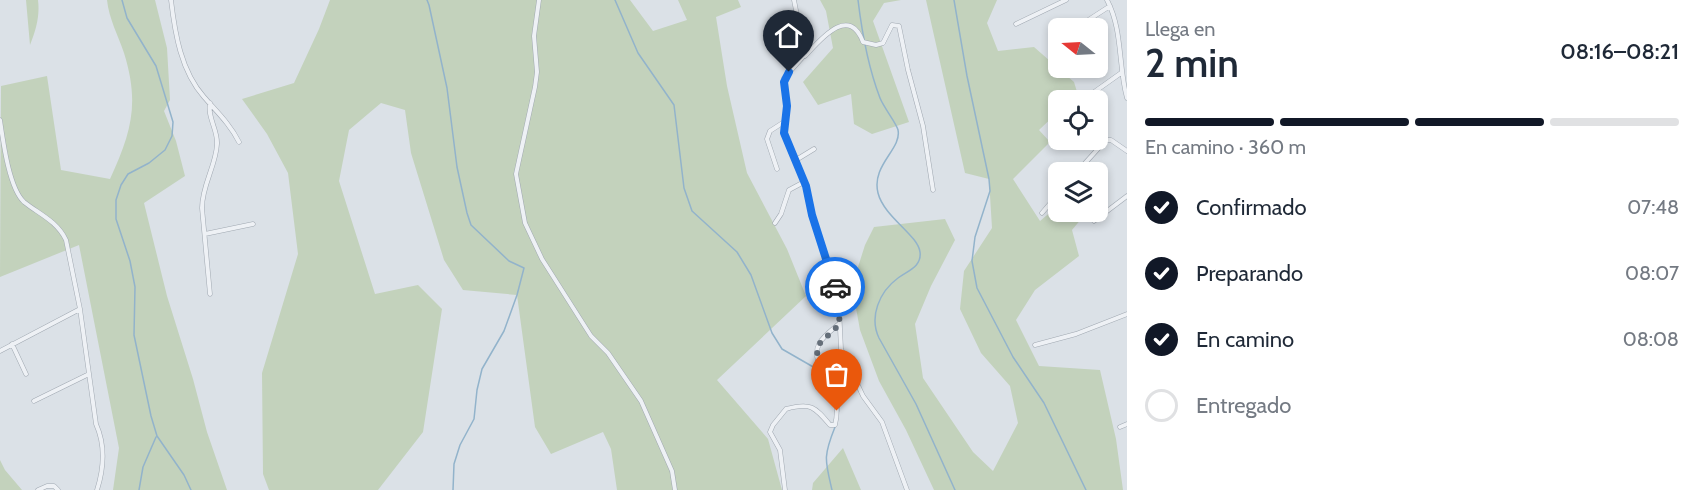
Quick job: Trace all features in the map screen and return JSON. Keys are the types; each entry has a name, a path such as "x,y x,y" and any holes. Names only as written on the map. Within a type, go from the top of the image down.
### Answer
{"street":[{"path":"171,0 175,34 181,54 198,89 234,132 239,142"},
{"path":"539,0 534,36 537,72 516,174 525,223 542,259 591,336 608,352 641,401 672,471 675,490"},
{"path":"794,0 805,48 802,58"},
{"path":"1016,24 1066,0"},
{"path":"1107,0 1116,21 1121,72 1127,98"},
{"path":"1091,18 1110,6"},
{"path":"907,490 882,422 863,396 841,349 834,283 804,182 784,136 787,106 784,78 802,58 839,25 849,26 860,34 863,42 876,45 883,43 892,25 899,26 905,59 923,126 933,190"},
{"path":"1097,90 1121,72"},
{"path":"210,102 210,116 217,145 202,194 210,294"},
{"path":"0,120 2,137 17,194 24,202 48,218 62,232 66,240 80,309 96,424 102,439 100,481 97,490"},
{"path":"777,169 766,139 770,131 785,121"},
{"path":"1086,162 1106,140 1112,140 1127,151"},
{"path":"796,160 814,149"},
{"path":"775,222 781,214 789,190 804,182"},
{"path":"1108,210 1127,196"},
{"path":"1041,213 1048,205"},
{"path":"205,234 253,224"},
{"path":"0,351 80,309"},
{"path":"1035,345 1076,334 1127,314"},
{"path":"785,490 780,450 770,432 772,425 786,408 804,406 816,409 823,414 830,425 835,425 837,411 833,390 820,367 817,352 819,344 840,324"},
{"path":"12,344 26,374"},
{"path":"34,401 89,374"},
{"path":"1120,427 1127,424"},
{"path":"38,490 54,486 58,490"}],"green space":[{"path":"26,0 38,0 37,23 30,45"},
{"path":"107,0 155,0 167,48 170,100 164,111 176,141 185,176 144,203 167,296 207,432 227,490 113,490 119,448 79,245 0,277 1,86 47,76 61,170 110,179 123,147 131,118 132,88 124,53"},
{"path":"330,0 630,0 653,31 687,20 678,0 738,0 741,7 716,17 727,86 747,173 787,249 806,296 717,380 768,439 782,490 617,490 611,449 603,432 551,454 535,427 517,295 463,290 444,260 411,153 405,110 381,103 349,130 339,181 375,294 418,285 442,309 423,432 378,490 269,490 263,474 262,373 298,254 288,173 267,134 242,99 294,83"},
{"path":"820,0 901,0 884,3 873,21 909,122 872,134 854,124 851,94 818,105 803,82 833,48 826,11"},
{"path":"926,0 997,0 987,23 998,51 1034,47 1048,59 1048,78 1069,78 1074,82 1076,90 1048,90 1048,121 1039,130 1048,140 1048,144 1013,179 1040,221 1048,214 1048,222 1079,222 1072,230 1079,256 1035,290 1016,320 1039,366 1100,370 1116,439 1123,490 934,490 906,430 879,381 860,330 852,286 865,245 874,227 945,219 955,240 931,286 915,324 923,378 973,452 993,471 1018,423 1010,386 981,353 960,309 964,271 992,228 989,179 965,173"},
{"path":"843,448 861,490 812,490 813,483"},
{"path":"0,460 5,470 22,490 0,490"}],"waterway":[{"path":"122,0 127,18 156,66 173,122 172,136 165,150 149,163 128,174 121,185 116,200 116,219 130,261 135,287 134,335 151,416 157,436 184,475 191,490"},
{"path":"427,0 447,88 457,167 471,225 509,261 524,268 504,331 482,369 474,419 460,445 454,464 453,490"},
{"path":"615,0 638,53 674,105 684,188 692,211 737,252 751,275 772,333 782,349 822,372"},
{"path":"858,0 872,74 880,98 898,130 896,144 879,174 878,193 881,202 913,239 920,252 916,265 891,284 881,298 876,313 876,330 916,404 955,490"},
{"path":"954,0 990,191 975,237 972,261 977,288 1013,357 1044,403 1086,490"},
{"path":"828,377 837,394 838,414"},
{"path":"832,490 826,458 835,427"},
{"path":"139,490 143,467 156,437"}],"way so far":[{"path":"835,287 840,324 819,344 817,352 820,367 833,390 837,411"}],"route":[{"path":"789,72 784,82 787,106 784,133 806,186 809,207 835,287"}]}
